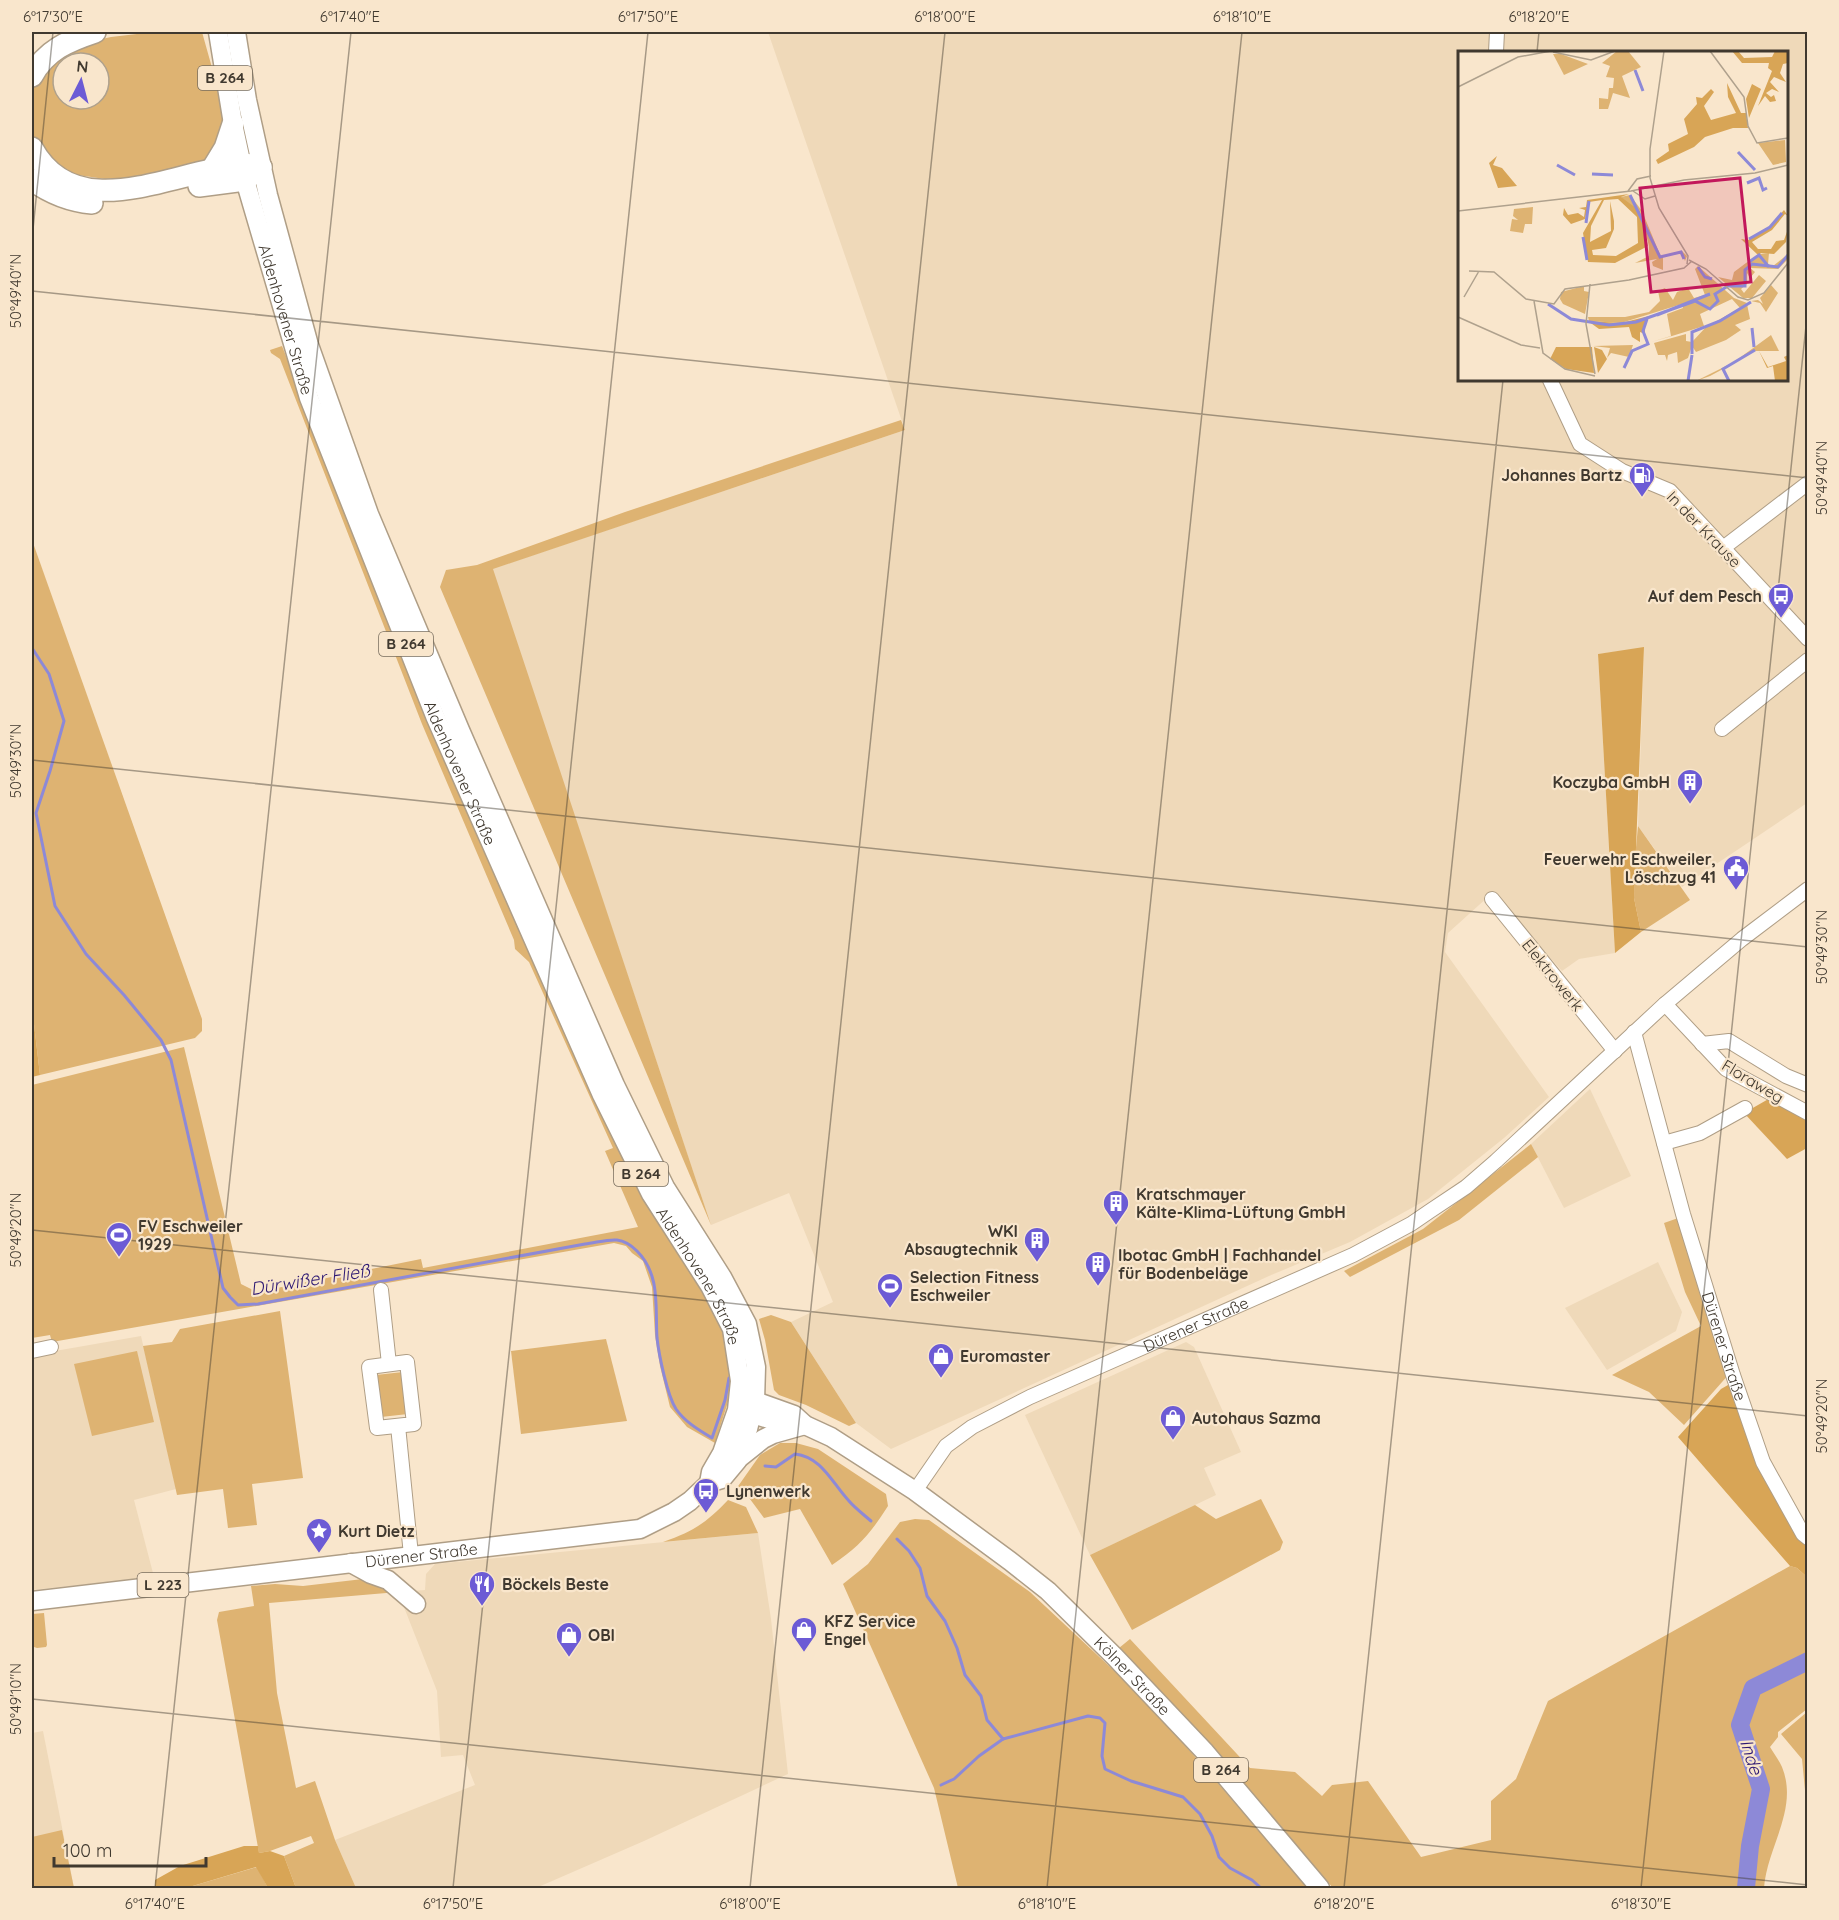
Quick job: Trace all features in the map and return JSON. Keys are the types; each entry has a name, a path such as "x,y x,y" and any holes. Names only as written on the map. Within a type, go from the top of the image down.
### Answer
{"highway":[{"path":"32,76 52,51 95,32"},
{"path":"211,171 225,148 233,124"},
{"path":"32,148 46,168 59,179 76,187 94,191 125,189 211,171 249,170"},
{"path":"32,180 65,198 108,204 197,186 249,170"}],"main road":[{"name":"Aldenhovener Straße","path":"218,32 233,124 249,170 309,398 435,716 602,1095 651,1194 710,1286 732,1329 746,1406 711,1473 709,1484"},
{"name":"Aldenhovener Straße","path":"236,32 247,100 249,170"},
{"name":"B 264","path":"746,1406 794,1415 805,1425 831,1437 915,1491"},
{"name":"Dürener Straße","path":"32,1601 640,1529 674,1512 709,1484 722,1479 737,1461 746,1406"},
{"path":"737,1461 763,1439 805,1425"},
{"name":"Kölner Straße","path":"915,1491 1035,1580 1090,1632 1206,1752 1320,1888"},
{"path":"351,1563 388,1580 416,1604"}],"street":[{"path":"1496,51 1497,32"},
{"name":"In der Krause","path":"1550,381 1580,444 1622,471 1670,491 1808,639"},
{"path":"1723,548 1808,483"},
{"path":"1722,729 1808,660"},
{"name":"Dürener Straße","path":"915,1491 946,1446 972,1427 1030,1397 1353,1255 1412,1224 1466,1186 1496,1161 1665,1004 1742,939 1808,889"},
{"name":"Elektrowerk","path":"1492,899 1615,1051"},
{"name":"Floraweg","path":"1665,1004 1726,1069 1808,1113"},
{"name":"Dürener Straße","path":"1635,1032 1698,1260 1763,1462 1803,1534 1808,1538"},
{"name":"Floraweg","path":"1702,1044 1729,1041 1786,1076 1808,1085"},
{"path":"1664,1143 1700,1133 1745,1107"},
{"path":"381,1290 389,1364"},
{"path":"32,1351 51,1347"},
{"path":"407,1362 414,1424 398,1426 377,1428 369,1367 407,1362"},
{"path":"398,1426 411,1555"}],"shaded area":[{"path":"154,32 202,32 223,107 224,124 222,134 206,159 195,167 147,177 105,179 71,174 47,156 32,134 32,89 41,71 51,63 51,111 111,111 111,51 66,51 74,45 111,37"},
{"path":"768,32 1807,32 1807,803 1682,887 1638,826 1644,648 1598,654 1615,953 1579,959 1562,971 1497,894 1489,896 1448,933 1445,952 1549,1097 1504,1138 1428,1199 1350,1242 1269,1276 891,1449 856,1423 791,1322 833,1302 789,1193 711,1225 492,569 905,430"},
{"path":"282,346 430,719 724,1332 732,1370 732,1389 715,1443 687,1427 670,1407 655,1335 652,1287 643,1261 626,1246 614,1243 52,1342 50,1335 32,1338 32,1085 184,1047 241,1284 257,1292 421,1259 423,1268 638,1227 605,1151 613,1148 529,962 515,949 514,940 422,724 280,359 271,353 270,350"},
{"path":"901,420 905,430 493,569 711,1225 440,587 446,570 477,565 625,512"},
{"path":"32,540 202,1019 202,1031 195,1038 40,1075 32,1007"},
{"path":"1644,647 1634,898 1641,932 1615,953 1598,654"},
{"path":"1638,826 1690,900 1641,932 1634,898"},
{"path":"32,1007 40,1075 32,1077"},
{"path":"1590,1089 1631,1176 1564,1208 1531,1144"},
{"path":"1772,1097 1807,1117 1807,1148 1787,1159 1744,1113"},
{"path":"1531,1144 1538,1157 1459,1220 1350,1277 1344,1271 1423,1229"},
{"path":"1681,1217 1730,1373 1684,1425 1649,1392 1612,1375 1701,1326 1685,1292 1664,1223"},
{"path":"1658,1262 1682,1312 1676,1331 1607,1370 1565,1308"},
{"path":"280,1311 303,1478 252,1484 257,1525 228,1528 223,1489 177,1495 143,1346 172,1342 180,1329"},
{"path":"771,1315 791,1322 856,1423 849,1426 779,1395 774,1390 759,1319"},
{"path":"141,1336 176,1489 134,1500 154,1577 32,1590 32,1355"},
{"path":"606,1339 627,1421 521,1434 511,1351"},
{"path":"1186,1342 1194,1347 1241,1452 1204,1468 1216,1495 1090,1555 1025,1415"},
{"path":"137,1351 154,1422 92,1436 74,1364"},
{"path":"403,1372 408,1414 381,1417 376,1375"},
{"path":"1728,1385 1736,1390 1807,1541 1807,1577 1797,1568 1790,1566 1678,1437 1721,1389"},
{"path":"780,1443 796,1443 818,1449 886,1494 888,1506 876,1524 864,1539 832,1565 800,1509 764,1518 747,1495 734,1492 760,1455"},
{"path":"1261,1499 1283,1542 1280,1550 1132,1630 1090,1555 1195,1505 1216,1519"},
{"path":"728,1500 746,1507 758,1533 663,1542 699,1526"},
{"path":"915,1519 929,1520 1030,1592 1140,1695 1308,1888 958,1888 934,1788 843,1584 868,1564 900,1522"},
{"path":"758,1533 771,1619 788,1774 536,1888 356,1888 335,1840 475,1785 463,1755 441,1757 437,1691 398,1592 425,1590 426,1574 435,1564"},
{"path":"1790,1566 1797,1568 1807,1577 1807,1709 1778,1732 1778,1737 1770,1747 1782,1767 1787,1798 1764,1888 1333,1888 1211,1748 1119,1648 1130,1639 1250,1768 1295,1772 1322,1796 1332,1785 1368,1781 1421,1857 1491,1840 1491,1801 1516,1779 1548,1701"},
{"path":"363,1579 398,1592 269,1603 277,1693 296,1788 315,1781 335,1840 356,1888 296,1888 284,1856 314,1843 311,1836 259,1853 217,1620 219,1612 254,1606 251,1586 275,1584 303,1586"},
{"path":"44,1613 47,1645 37,1648 34,1647 32,1614"},
{"path":"1807,1712 1807,1811 1802,1759 1781,1734"},
{"path":"43,1731 74,1888 32,1888 32,1733"},
{"path":"62,1830 74,1888 32,1888 32,1837"},
{"path":"244,1846 258,1846 259,1853 270,1851 284,1856 296,1888 268,1888 256,1867 186,1888 155,1888 155,1880 180,1866"},
{"path":"257,1867 268,1888 186,1888"}],"waterway":[{"name":"Dürwißer Fließ","path":"32,648 49,674 64,721 36,813 55,906 86,954 161,1040 171,1060 223,1288 230,1297 238,1305 258,1304 617,1240 635,1249 650,1270 655,1292 657,1338 673,1403 684,1418 712,1438 725,1400 729,1378"},
{"path":"765,1466 776,1467 795,1454 812,1460 826,1472 851,1504 871,1521"},
{"path":"897,1539 909,1551 920,1568 927,1596 945,1621 957,1648 965,1675 981,1696 987,1720 1003,1739 1088,1716 1100,1718 1105,1723 1102,1756 1105,1769 1131,1781 1183,1797 1200,1814 1212,1836 1219,1857 1230,1868 1252,1880 1261,1888"},
{"name":"Inde","path":"1746,1888 1750,1846 1761,1789 1740,1725 1753,1688 1808,1661"},
{"path":"941,1785 954,1779 979,1756 1003,1739"}],"place":[{"name":"Johannes Bartz","path":"1642,498"},
{"name":"Auf dem Pesch","path":"1781,619"},
{"name":"Koczyba GmbH","path":"1690,805"},
{"name":"Feuerwehr Eschweiler, Löschzug 41","path":"1736,891"},
{"name":"Kratschmayer Kälte-Klima-Lüftung GmbH","path":"1116,1226"},
{"name":"FV Eschweiler 1929","path":"119,1258"},
{"name":"WKI Absaugtechnik","path":"1037,1263"},
{"name":"Ibotac GmbH | Fachhandel für Bodenbeläge","path":"1098,1287"},
{"name":"Selection Fitness Eschweiler","path":"890,1309"},
{"name":"Euromaster","path":"941,1379"},
{"name":"Autohaus Sazma","path":"1173,1441"},
{"name":"Lynenwerk","path":"706,1514"},
{"name":"Kurt Dietz","path":"319,1554"},
{"name":"Böckels Beste","path":"482,1607"},
{"name":"KFZ Service Engel","path":"804,1653"},
{"name":"OBI","path":"569,1658"}]}
